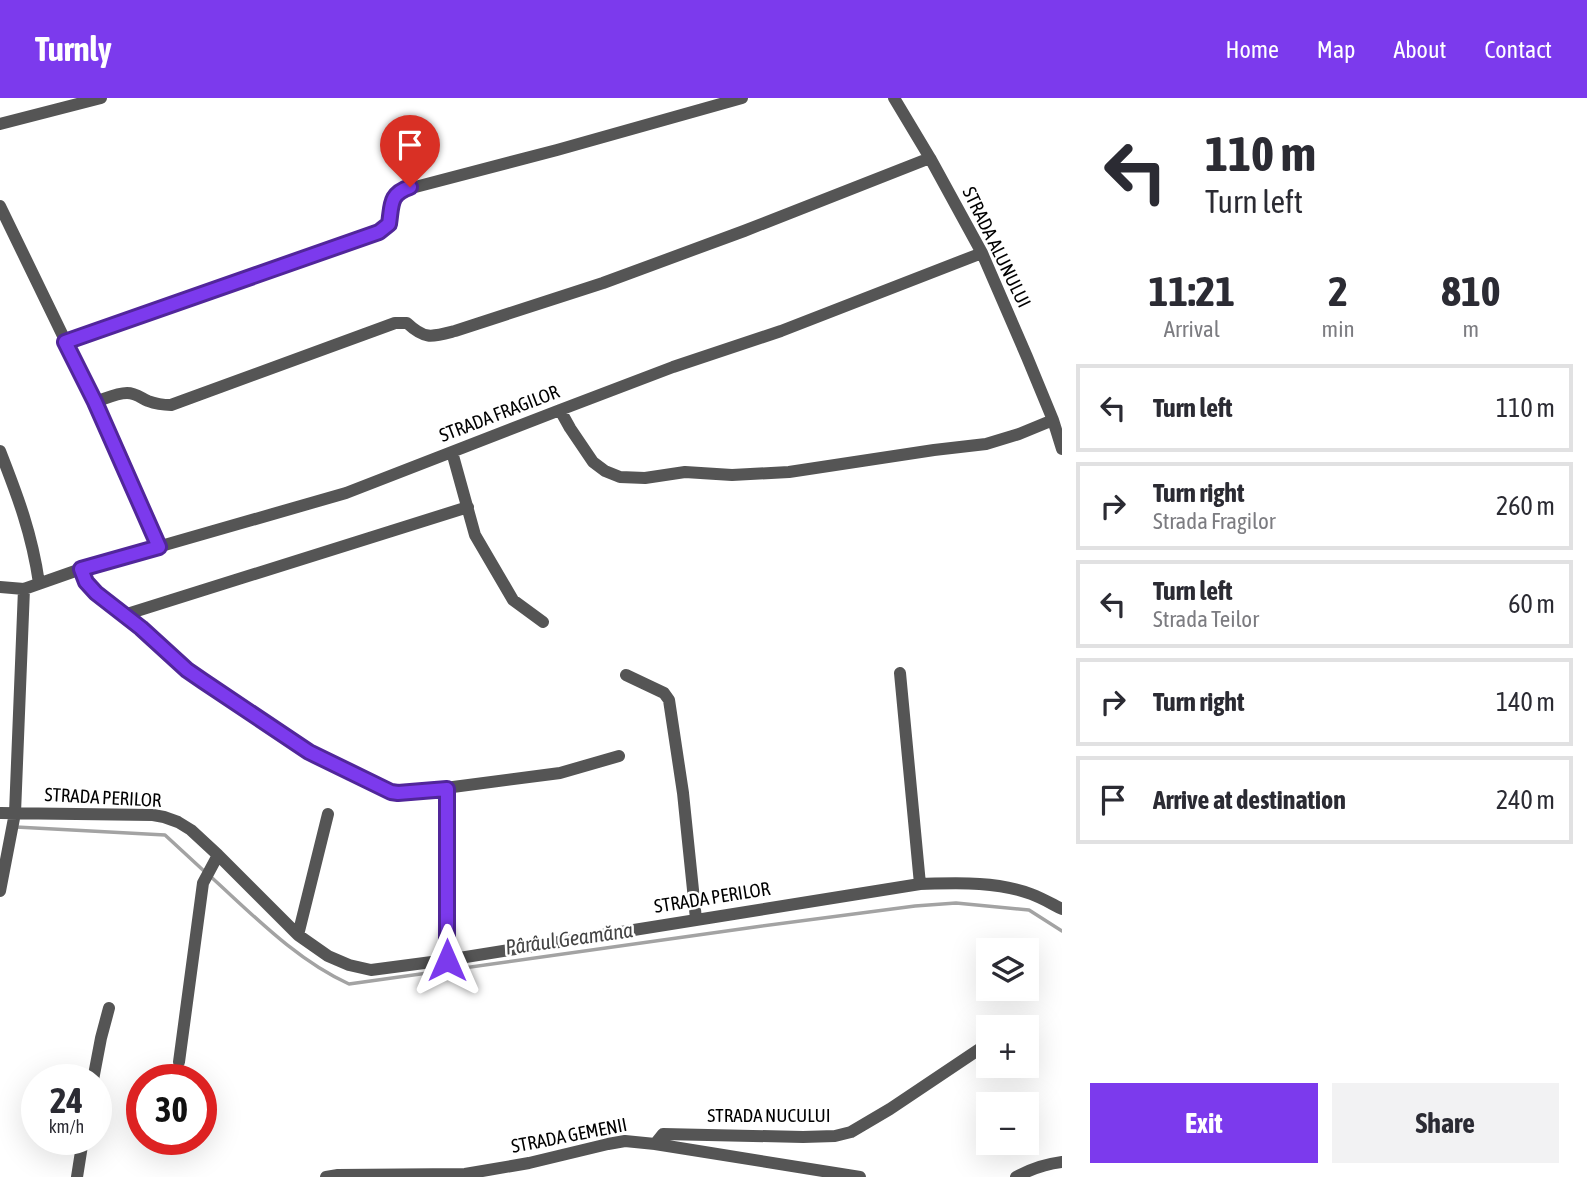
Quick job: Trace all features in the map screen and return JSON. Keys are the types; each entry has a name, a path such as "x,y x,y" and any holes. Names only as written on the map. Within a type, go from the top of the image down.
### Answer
{"street":[{"path":"0,124 102,98"},
{"path":"65,342 379,232 389,224 393,198 400,191 742,98"},
{"name":"STRADA ALUNULUI","path":"894,98 982,253 1053,420 1062,449"},
{"path":"95,402 126,393 160,405 171,405 395,323 407,323 418,334 432,337 455,331 603,283 930,158"},
{"path":"0,206 95,402 159,547"},
{"name":"STRADA FRAGILOR","path":"24,589 81,569 346,493 673,367 781,331 982,253"},
{"path":"560,410 593,462 620,477 645,478 685,472 732,475 789,472 986,444 1053,420"},
{"path":"0,451 24,513 35,554 39,583"},
{"path":"452,452 475,535 513,600 543,622"},
{"path":"124,615 468,508"},
{"path":"81,569 86,582 96,593 187,670 322,759 391,792 447,789 560,773 619,756"},
{"path":"0,587 24,589 15,813 0,891"},
{"path":"900,673 920,884"},
{"path":"626,675 664,693 669,700 696,919"},
{"path":"447,789 447,960"},
{"name":"STRADA PERILOR","path":"0,813 153,815 178,822 191,830 218,855 299,935 328,956 371,970 920,884 993,885 1030,894 1062,909"},
{"path":"299,935 328,814"},
{"path":"179,1062 203,883 218,855"},
{"path":"96,1064 109,1008"},
{"name":"STRADA NUCULUI","path":"656,1144 663,1134 803,1137 835,1136 851,1132 976,1051"},
{"name":"STRADA GEMENII","path":"326,1177 465,1174 529,1163 625,1141 860,1177"},
{"path":"77,1177 80,1155"},
{"path":"1016,1177 1039,1167 1062,1162"}],"waterway":[{"name":"Pârâul Geamăna","path":"16,827 165,835 204,871"},
{"name":"Pârâul Geamăna","path":"210,876 293,950 349,984 915,906 956,903 1029,910 1062,931"}],"route":[{"path":"410,187 393,198 389,224 379,232 65,342 95,402 159,547 81,569 86,582 187,670 309,752 391,792 447,789 447,960"}]}
